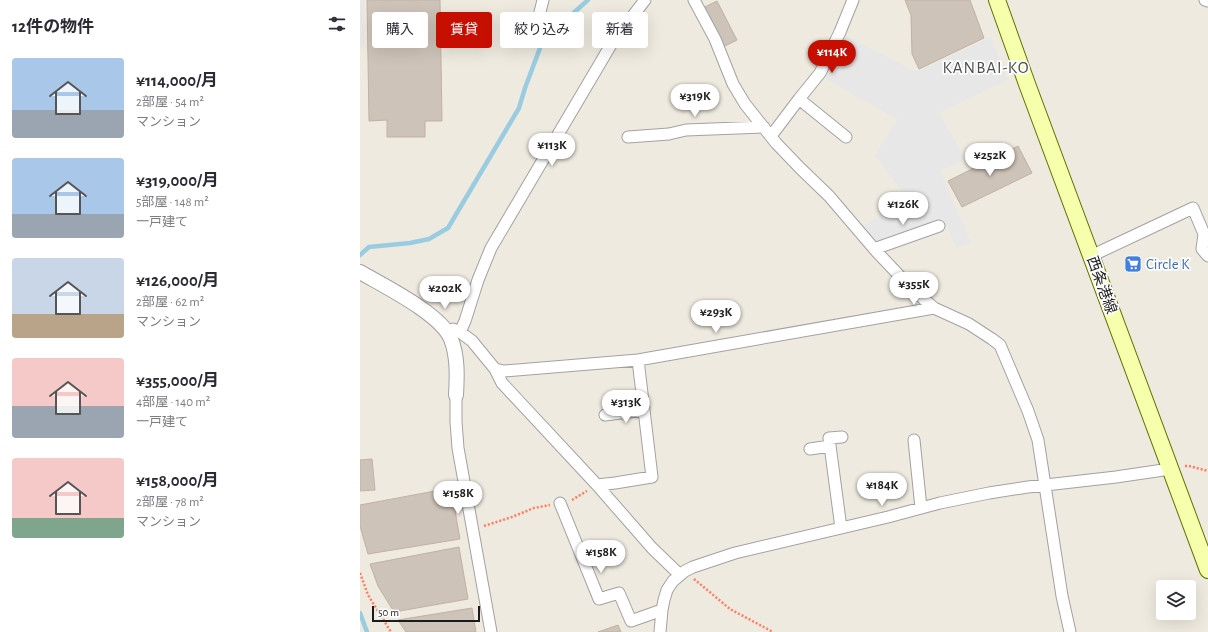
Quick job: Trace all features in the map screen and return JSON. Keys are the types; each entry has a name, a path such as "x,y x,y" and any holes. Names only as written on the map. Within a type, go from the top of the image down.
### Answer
{"main road":[{"name":"西条港線","path":"997,0 1170,469 1203,543 1208,570"}],"street":[{"path":"540,12 544,0"},
{"path":"460,332 491,248 612,43 645,0"},
{"path":"694,0 715,39 732,84 745,104 771,136 800,168 829,196 874,249 907,284 934,308 969,324 1000,345 1034,425 1038,440 1062,596 1070,632"},
{"path":"771,136 820,73 854,0"},
{"path":"799,99 846,137"},
{"path":"628,137 669,134 686,130 764,127"},
{"path":"1091,256 1193,208 1204,234 1202,249 1208,256"},
{"path":"874,249 939,226"},
{"path":"360,272 424,310 441,324 451,338 456,356 456,422 458,448 491,632"},
{"path":"495,369 504,371 638,360 934,308"},
{"path":"441,324 460,332 472,341 495,369 502,383 597,485 652,548 683,573"},
{"path":"597,485 652,477 638,360"},
{"path":"605,414 644,410"},
{"path":"841,528 829,438 842,437"},
{"path":"914,440 921,508"},
{"path":"810,449 830,446"},
{"path":"660,632 664,600 673,581 683,573 706,562 735,553 888,517 940,503 989,493 1170,469"},
{"path":"560,503 599,599 619,592 631,621 662,610"}],"path":[{"path":"1170,469 1189,466 1208,470"},
{"path":"472,530 534,508 571,500 597,485"},
{"path":"360,573 368,595 391,632"},
{"path":"683,573 730,608 773,632"}],"shaded area":[{"path":"360,0 364,0 364,47 360,48"},
{"path":"843,34 916,72 991,37 1008,80 939,113 965,159 940,171 971,243 957,248 943,218 875,243 862,227 906,198 875,155 897,119 822,77"}],"building":[{"path":"367,0 440,0 440,12 436,12 436,48 441,48 442,121 425,121 425,137 387,137 387,120 369,121"},
{"path":"905,0 970,0 984,38 919,69 912,54 911,15"},
{"path":"717,1 737,40 721,48 701,9"},
{"path":"1018,146 1032,173 962,207 948,181"},
{"path":"372,459 375,490 360,491 360,460"},
{"path":"451,488 460,539 368,554 360,526 360,505"},
{"path":"459,547 468,599 394,612 378,586 370,564"},
{"path":"472,608 476,632 406,632 398,620"},
{"path":"618,625 621,632 598,632"}],"waterway":[{"path":"360,255 369,247 410,243 429,239 448,228 519,108 543,40 588,0"},
{"path":"360,613 367,632"}],"place":[{"name":"Circle K","path":"1133,264"}],"district":[{"name":"KANBAI-KO","path":"986,67"}]}
